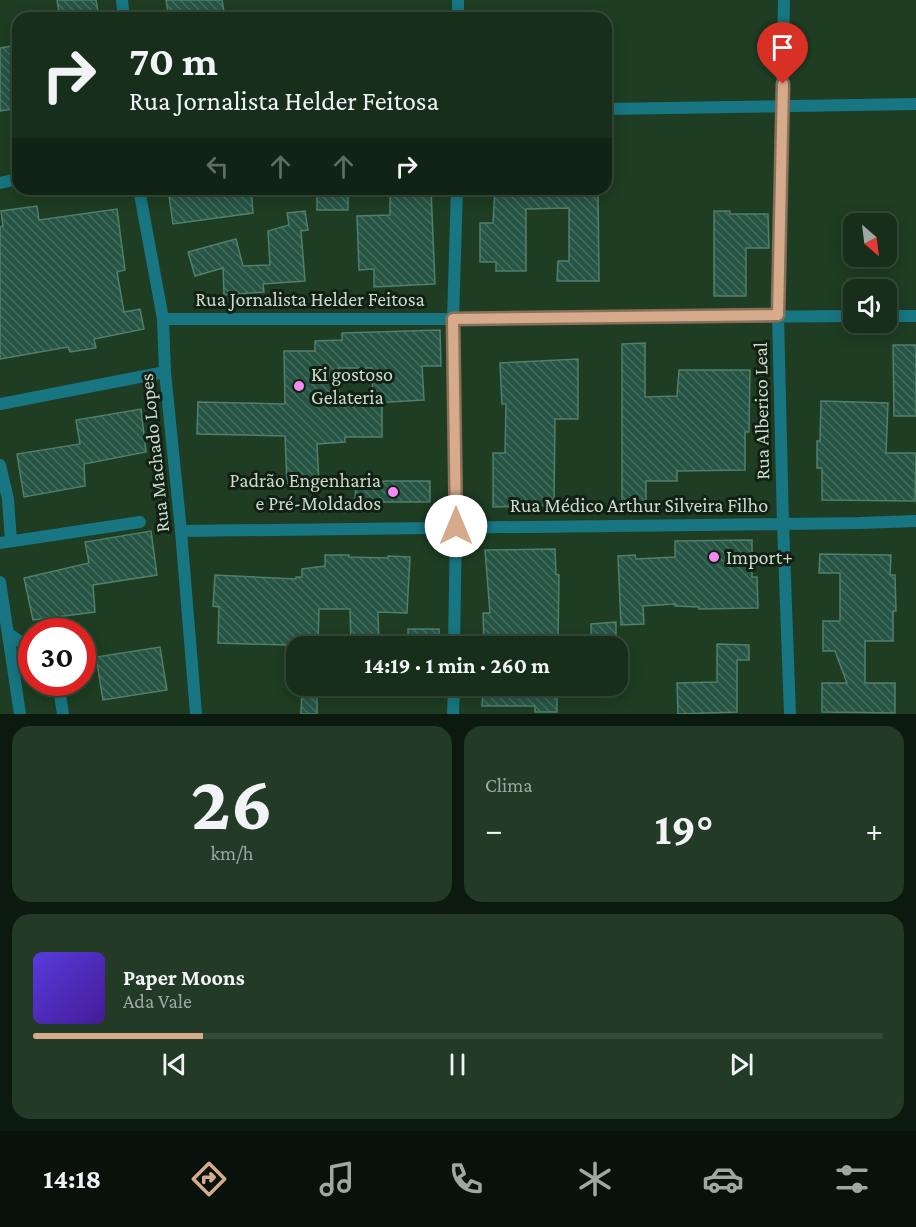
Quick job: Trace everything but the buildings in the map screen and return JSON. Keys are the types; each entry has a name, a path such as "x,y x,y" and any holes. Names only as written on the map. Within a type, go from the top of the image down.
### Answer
{"street":[{"name":"Rua Alberico Leal","path":"784,0 778,315 790,714"},
{"path":"612,109 916,104"},
{"name":"Rua Machado Lopes","path":"140,195 163,319 165,372 196,714"},
{"path":"454,636 456,526 453,319 457,195"},
{"name":"Rua Jornalista Helder Feitosa","path":"163,319 843,316"},
{"path":"897,316 916,316"},
{"path":"0,404 165,372"},
{"path":"0,465 8,499 6,542 140,522"},
{"name":"Rua Médico Arthur Silveira Filho","path":"181,531 916,521"},
{"path":"0,582 20,714"},
{"path":"9,634 18,640"},
{"path":"60,696 63,714"},
{"path":"453,714 454,696"}],"place":[{"name":"Ki gostoso Gelateria","path":"299,386"},
{"name":"Padrão Engenharia e Pré-Moldados","path":"393,492"},
{"name":"Import+","path":"714,557"}],"route":[{"path":"456,526 453,319 778,315 783,84"}]}
